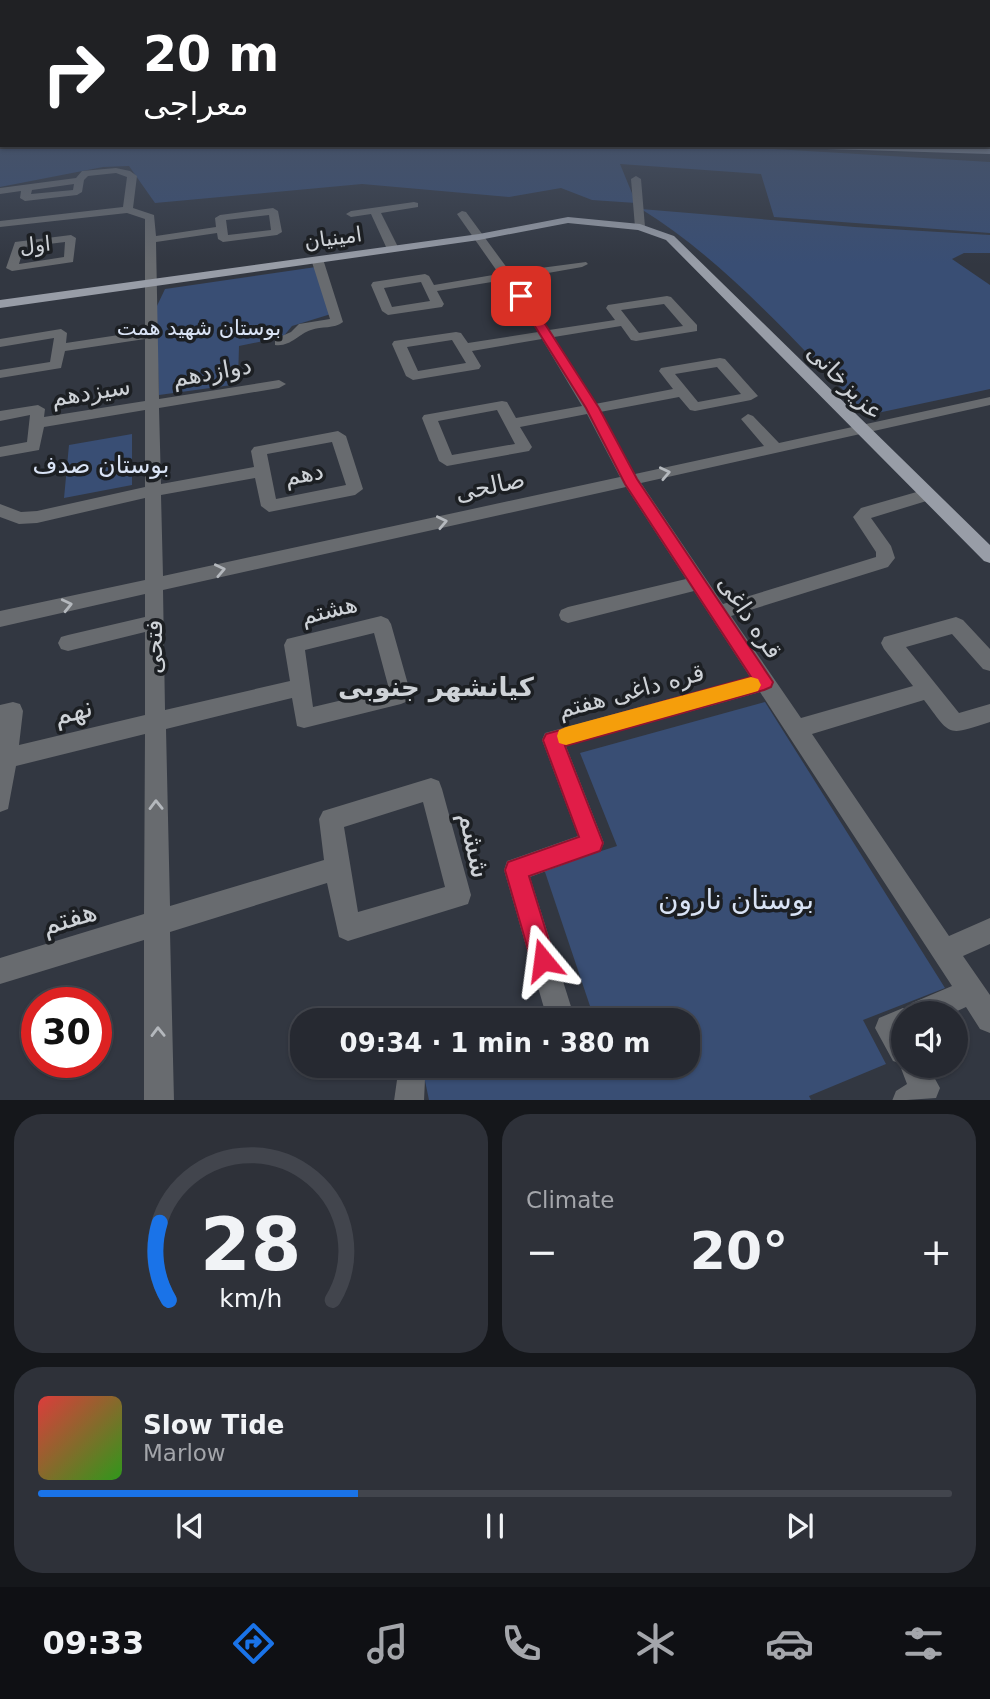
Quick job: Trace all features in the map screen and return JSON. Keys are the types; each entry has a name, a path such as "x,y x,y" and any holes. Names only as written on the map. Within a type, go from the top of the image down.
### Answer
{"main road":[{"name":"امینیان","path":"0,304 393,249 568,220 640,227 670,238"},
{"name":"عزیزخانی","path":"670,238 860,430 990,556"}],"street":[{"path":"0,191 27,188 25,198 77,192 79,180 85,173 120,170 132,176 128,210 0,224"},
{"path":"636,178 640,227"},
{"path":"351,214 414,205"},
{"name":"فتحی","path":"128,210 150,217 159,1100"},
{"path":"273,211 277,232 223,239 222,229 220,218 273,211"},
{"path":"376,211 393,249"},
{"name":"قره داغی","path":"462,214 509,277 593,408 630,480 990,1019"},
{"path":"150,240 222,229"},
{"name":"اول","path":"71,238 69,260 12,268 15,256 19,244 71,238"},
{"name":"اول","path":"0,258 15,256"},
{"path":"280,342 296,335 304,327 337,322 317,259"},
{"path":"430,289 582,264"},
{"path":"425,278 430,289 438,304 388,311 377,285 425,278"},
{"path":"667,300 692,328 636,337 624,322 612,308 667,300"},
{"path":"464,348 624,322"},
{"path":"0,343 61,333 56,365 0,374"},
{"path":"58,348 151,334"},
{"path":"456,335 464,348 474,366 413,376 399,344 456,335"},
{"path":"720,362 751,396 695,407 682,392 666,371 720,362"},
{"name":"دوازدهم","path":"152,405 279,384"},
{"path":"511,424 682,392"},
{"name":"صالحی","path":"0,620 990,401"},
{"name":"سیزدهم","path":"37,424 152,405"},
{"path":"502,405 511,424 524,447 447,461 429,418 502,405"},
{"name":"سیزدهم","path":"0,416 38,409 34,446 0,452"},
{"path":"748,419 775,448"},
{"name":"دهم","path":"338,436 355,489 269,506 262,471 258,451 338,436"},
{"name":"دهم","path":"0,510 27,519 152,491 262,471"},
{"path":"718,613 882,562 886,558 885,551 861,517 867,512 927,495"},
{"path":"568,615 699,583"},
{"path":"68,643 154,622"},
{"name":"هشتم","path":"381,624 401,695 304,719 301,687 294,645 381,624"},
{"path":"990,663 956,625 891,643 955,724 990,713"},
{"name":"قره داغی هفتم","path":"558,1008 516,870 592,843 553,740 764,682"},
{"path":"155,722 301,687"},
{"path":"796,729 929,690"},
{"path":"0,714 13,711 0,801"},
{"name":"نهم","path":"6,758 155,722"},
{"name":"ششم","path":"431,789 459,895 348,928 337,868 331,819 431,789"},
{"path":"157,924 337,868"},
{"name":"هفتم","path":"0,971 157,924"},
{"path":"944,951 990,931"},
{"path":"949,1001 972,991"},
{"path":"409,1100 411,1078"},
{"path":"908,1100 926,1088 920,1078"}],"green space":[{"path":"0,161 979,161 990,162 990,233 774,217 761,174 620,164 636,203 592,200 561,188 509,197 362,184 155,203 129,166 103,167 0,187"},
{"path":"641,209 990,235 990,253 964,253 952,259 990,285 990,389 868,415 732,279 672,230"},
{"name":"بوستان شهید همت","path":"316,267 331,314 292,326 283,337 239,346 238,381 232,385 159,395 156,308 165,289"},
{"name":"بوستان صدف","path":"132,434 132,485 64,498 69,445"},
{"name":"بوستان نارون","path":"765,702 945,988 912,1001 891,1001 891,1009 863,1020 886,1064 809,1096 811,1100 429,1100 424,1078 700,1078 700,1008 591,1008 544,869 617,846 580,753"}],"slow traffic":[{"path":"566,736 751,685"}],"district":[{"name":"کیانشهر جنوبی","path":"436,687"}],"route":[{"path":"521,296 593,408 630,480 764,682 553,740 592,843 516,870 543,960"}]}
